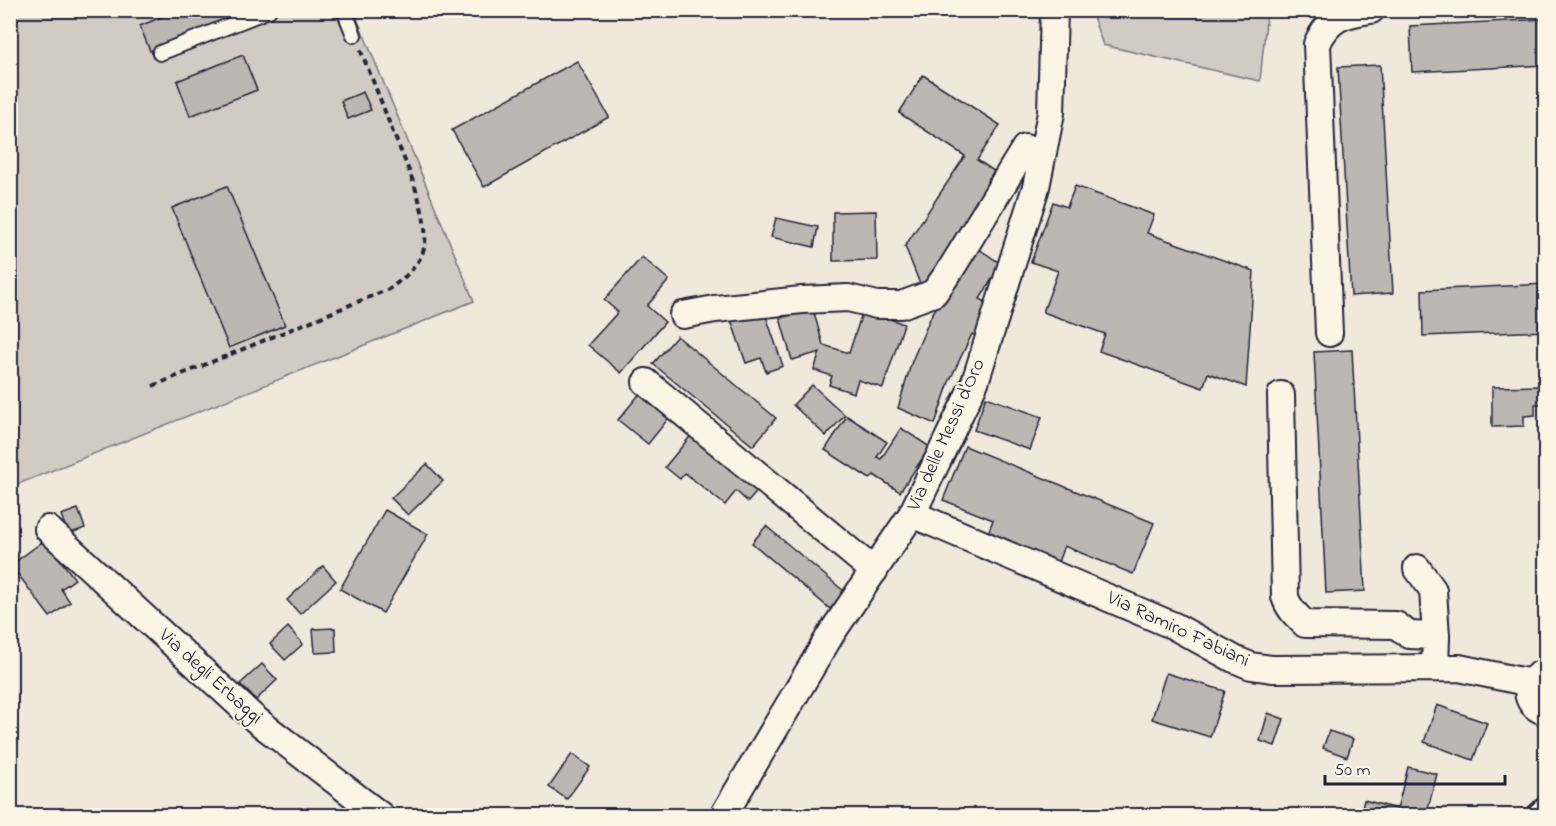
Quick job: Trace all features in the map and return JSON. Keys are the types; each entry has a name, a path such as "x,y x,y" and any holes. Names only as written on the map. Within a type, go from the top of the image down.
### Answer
{"street":[{"name":"Via delle Messi d'Oro","path":"723,816 831,634 912,514 975,382 1036,187 1051,112 1054,10"},
{"path":"1329,333 1317,44 1327,27 1336,19 1371,10"},
{"path":"683,315 715,309 802,300 848,298 877,305 901,305 934,293 1025,148 1042,156"},
{"path":"646,382 874,570"},
{"path":"1281,395 1285,597 1294,614 1305,624 1396,626 1409,635 1436,636"},
{"name":"Via Ramiro Fabiani","path":"912,514 1174,626 1251,666 1272,669 1459,668 1538,677"},
{"name":"Via degli Erbaggi","path":"48,530 255,719 381,816"},
{"path":"1416,568 1433,590 1436,636 1435,668"},
{"name":"Via Ramiro Fabiani","path":"1538,677 1529,689 1531,701 1539,710 1545,712"}],"lane":[{"path":"160,53 269,10"},
{"path":"344,10 354,35"},
{"path":"1531,816 1545,802"}],"path":[{"path":"153,386 389,289 407,276 418,262 424,247 425,231 418,193 354,35"}],"shaded area":[{"path":"11,11 354,11 474,301 11,487"},
{"path":"1091,11 1267,11 1260,81 1103,45"}],"building":[{"path":"178,10 223,10 226,20 150,51 140,26"},
{"path":"1546,19 1546,65 1412,72 1410,26"},
{"path":"243,55 257,90 190,116 177,81"},
{"path":"577,61 609,117 484,187 452,130"},
{"path":"1380,65 1393,293 1351,296 1338,67"},
{"path":"923,75 1000,125 977,160 994,171 987,181 992,185 928,281 920,284 905,246 965,156 899,113"},
{"path":"363,92 371,110 348,119 341,101"},
{"path":"227,186 285,325 229,348 172,208"},
{"path":"1075,186 1154,215 1147,233 1254,271 1246,387 1208,373 1203,388 1099,351 1105,334 1043,312 1058,271 1031,262 1053,202 1067,207"},
{"path":"876,211 877,260 833,261 833,212"},
{"path":"776,218 818,227 814,247 771,237"},
{"path":"976,247 1001,264 980,299 988,303 978,337 972,334 949,382 935,424 898,408 912,361 932,314"},
{"path":"642,257 669,280 647,306 665,322 621,373 588,345 618,312 604,300"},
{"path":"1546,284 1546,331 1423,336 1422,290"},
{"path":"813,309 823,345 849,353 863,310 904,324 883,388 858,380 854,393 829,385 832,376 814,370 820,352 792,360 780,318"},
{"path":"764,310 783,366 766,372 761,358 746,363 731,320"},
{"path":"677,336 776,418 753,446 653,364"},
{"path":"1352,350 1365,591 1326,593 1314,352"},
{"path":"812,385 845,415 826,436 793,405"},
{"path":"1542,386 1542,404 1535,404 1535,415 1524,416 1524,426 1492,427 1492,387"},
{"path":"642,391 672,414 648,444 618,420"},
{"path":"986,397 1042,417 1030,450 974,430"},
{"path":"847,416 887,442 877,457 881,459 901,428 930,447 900,492 874,475 870,479 825,450"},
{"path":"693,433 760,488 748,502 736,491 725,505 685,473 680,479 665,467"},
{"path":"965,446 1154,523 1133,574 1064,546 1058,562 988,533 993,520 943,500"},
{"path":"427,464 443,481 408,515 391,498"},
{"path":"78,509 85,528 68,534 61,515"},
{"path":"385,510 428,534 383,613 340,589"},
{"path":"766,526 845,592 830,609 752,543"},
{"path":"45,540 75,579 61,589 70,602 50,617 11,565"},
{"path":"323,566 336,581 300,614 287,600"},
{"path":"288,627 303,644 285,660 270,644"},
{"path":"335,628 336,652 315,653 313,629"},
{"path":"262,664 277,680 256,700 240,684"},
{"path":"1166,673 1225,691 1210,737 1152,719"},
{"path":"1437,705 1487,723 1473,760 1424,742"},
{"path":"1268,713 1284,719 1275,746 1260,741"},
{"path":"1329,731 1353,739 1347,757 1323,748"},
{"path":"572,754 590,767 567,799 549,787"},
{"path":"1408,767 1437,774 1426,816 1360,816 1364,800 1397,809"}]}
